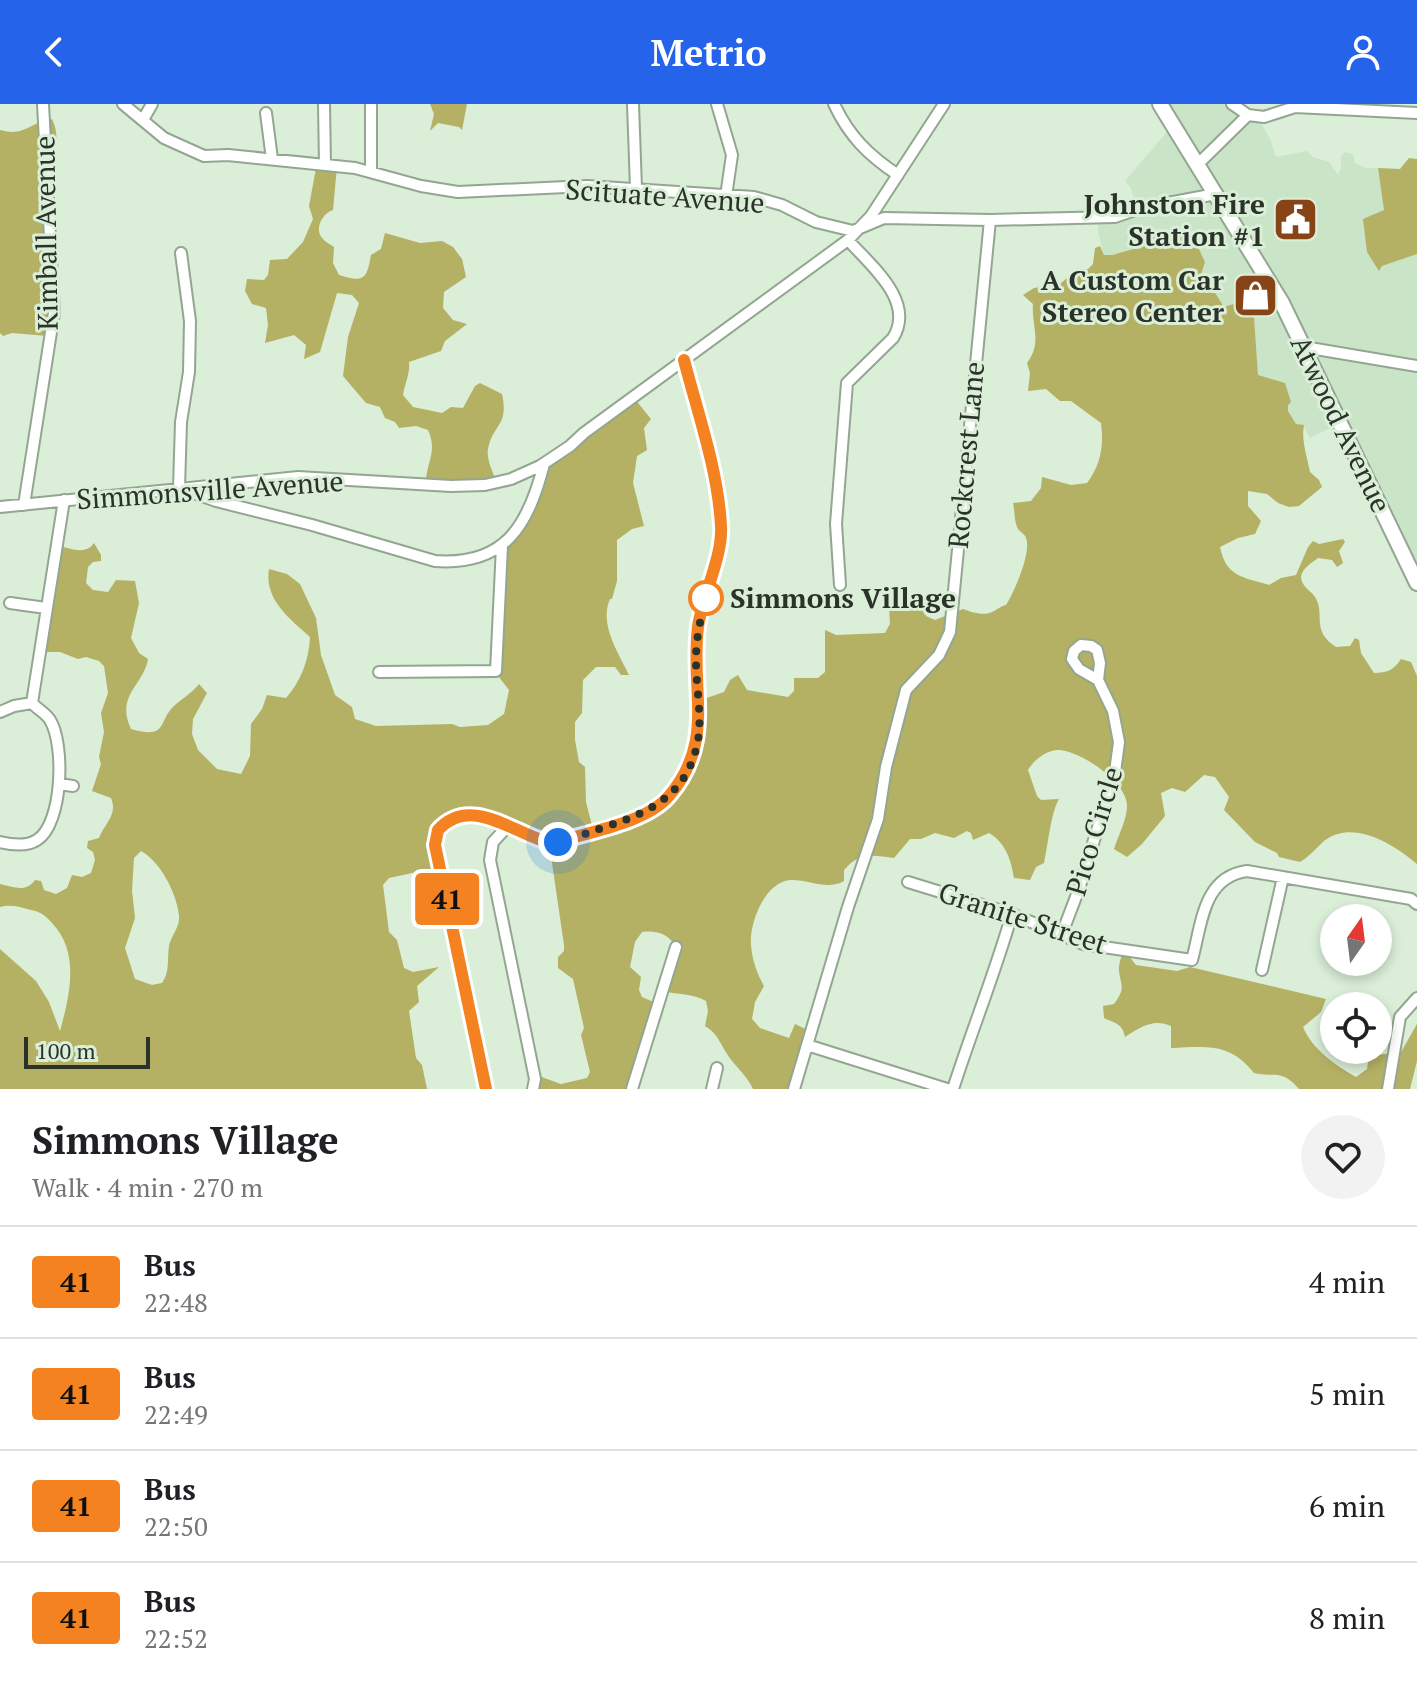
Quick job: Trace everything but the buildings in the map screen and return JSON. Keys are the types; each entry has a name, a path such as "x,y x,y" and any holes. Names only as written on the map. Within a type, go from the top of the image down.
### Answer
{"main road":[{"name":"Atwood Avenue","path":"1160,104 1282,303 1417,583"}],"street":[{"name":"Kimball Avenue","path":"24,505 54,313 43,104"},
{"name":"Scituate Avenue","path":"123,104 144,118 164,138 194,153 215,157 272,159 371,171 414,184 458,192 587,186 726,196 769,201 816,222 853,231 884,218 990,220 1115,217 1141,208 1216,194"},
{"path":"144,118 152,104"},
{"path":"324,104 325,165"},
{"path":"371,104 371,171"},
{"path":"633,104 636,188"},
{"path":"717,104 732,155 726,196"},
{"path":"834,104 853,137 871,156 898,175"},
{"name":"Simmonsville Avenue","path":"0,507 317,477 475,486 511,479 544,464 848,240 860,229 944,104"},
{"path":"1232,104 1248,115 1264,117 1295,107 1417,113"},
{"path":"266,113 272,159"},
{"path":"1197,165 1248,115"},
{"name":"Rockcrest Lane","path":"794,1089 848,907 878,819 886,767 906,690 939,655 950,632 990,220"},
{"path":"840,585 836,524 847,383 895,335 899,315 897,300 891,290 848,240"},
{"path":"181,253 190,321 179,488 435,561 450,562 482,557 502,546 532,503 544,464"},
{"path":"1304,347 1417,366"},
{"path":"486,1089 435,845 441,826 466,813 483,816 552,842 629,819 656,807 669,797 692,759 699,731 698,625 721,527 715,479 684,360"},
{"path":"32,703 64,500"},
{"path":"379,672 496,671 502,546"},
{"path":"10,603 46,608"},
{"name":"Pico Circle","path":"1061,936 1115,772 1119,742 1113,711 1098,680"},
{"path":"0,712 32,703"},
{"path":"0,842 27,845 41,837 53,818 59,784 58,747 52,724 32,703"},
{"path":"59,784 73,786"},
{"path":"507,827 493,842 490,860 535,1079 533,1089"},
{"name":"Granite Street","path":"908,882 1012,914 1083,944 1192,960 1211,894 1218,882 1231,873 1247,871 1414,902"},
{"path":"1262,970 1283,877"},
{"path":"953,1089 1012,914"},
{"path":"632,1089 676,947"},
{"path":"1388,1089 1400,1017 1417,998"},
{"path":"807,1045 947,1089"},
{"path":"712,1089 717,1068"}],"shaded area":[{"path":"430,104 467,104 462,130 438,123 430,131 434,114"},
{"path":"1160,104 1234,104 1260,121 1276,157 1307,151 1313,157 1329,162 1338,175 1345,152 1353,154 1355,163 1366,168 1378,168 1384,210 1382,266 1417,254 1417,580 1340,423 1310,438 1303,425 1296,424 1288,405 1258,375 1254,317 1247,310 1224,307 1214,291 1200,278 1205,262 1195,239 1160,231 1144,246 1104,255 1098,218 1136,207 1131,188 1125,181 1171,127"},
{"path":"52,119 57,137 43,217 50,298 48,336 12,333 3,336 0,333 0,130 21,131"},
{"path":"1409,158 1417,159 1417,254 1382,266 1379,271 1367,252 1363,219 1384,210 1378,168 1400,169"},
{"path":"317,163 337,166 333,210 323,218 319,230 323,239 334,247 333,263 339,275 354,279 363,277 371,255 381,249 385,233 420,243 442,241 453,247 462,259 466,277 444,292 443,308 453,320 467,324 445,341 441,351 409,362 403,395 413,407 442,413 451,407 463,408 475,386 480,383 502,394 502,419 490,441 488,453 496,481 426,483 432,451 428,430 416,426 399,428 395,422 385,418 380,407 366,403 343,376 348,337 359,303 352,295 337,293 320,352 304,359 306,345 294,335 265,343 268,325 266,308 252,304 245,291 247,279 264,280 270,260 287,259 303,242 313,219 309,206"},
{"path":"1157,230 1168,234 1192,234 1205,262 1200,278 1214,291 1224,307 1239,302 1254,317 1258,375 1285,383 1291,402 1288,411 1296,424 1304,425 1310,472 1322,487 1299,506 1289,507 1267,494 1248,491 1248,506 1261,521 1255,534 1220,547 1227,564 1237,574 1269,585 1296,575 1313,541 1319,544 1343,539 1345,542 1339,551 1343,563 1337,567 1332,560 1318,558 1305,568 1301,577 1318,603 1323,634 1336,647 1350,646 1355,638 1359,640 1361,653 1374,673 1390,670 1401,659 1411,662 1417,676 1417,864 1386,842 1348,832 1324,841 1300,862 1279,857 1255,842 1224,810 1229,797 1215,777 1204,775 1185,792 1172,788 1161,793 1165,816 1127,857 1114,849 1127,811 1120,788 1090,762 1067,751 1053,750 1040,757 1028,770 1041,800 1059,799 1044,863 1036,867 1030,880 1014,878 1007,852 995,837 989,833 973,840 967,831 954,838 935,833 921,839 910,839 894,858 873,856 855,860 844,870 844,881 837,884 790,880 781,882 766,896 756,915 751,936 754,961 764,986 755,1002 752,1019 760,1028 789,1038 795,1024 812,1032 794,1089 753,1089 716,1036 705,1026 706,1001 691,995 663,991 676,947 658,932 642,932 635,942 630,967 641,977 639,990 642,997 658,1004 633,1089 533,1089 536,1075 561,1084 587,1078 590,1072 573,979 558,968 558,957 564,951 564,945 552,863 555,842 470,813 439,830 440,867 389,878 383,885 389,932 397,940 404,968 413,972 439,967 417,986 419,1002 409,1011 416,1058 422,1065 427,1089 0,1089 0,949 36,981 49,1002 60,1031 70,974 61,934 43,914 16,906 0,907 0,884 23,888 35,880 41,881 44,890 56,894 67,888 72,875 82,877 91,873 95,860 93,852 87,848 88,841 99,838 113,809 111,798 92,791 101,764 99,757 104,732 101,713 108,693 104,666 86,657 78,659 60,652 42,652 56,545 82,550 94,543 101,561 93,562 88,567 86,583 93,590 108,592 116,580 135,581 139,603 131,638 139,653 148,659 126,707 131,729 143,732 157,730 175,705 199,684 207,693 193,719 192,734 198,750 217,769 241,774 250,756 251,724 267,695 286,698 296,685 306,662 310,637 274,599 268,580 269,569 287,574 300,584 316,618 321,655 335,695 352,707 355,719 376,726 488,725 504,714 509,690 495,672 502,552 544,464 634,398 651,419 644,428 647,450 637,456 633,483 644,526 632,529 617,540 617,581 607,608 611,638 629,675 621,675 615,667 596,667 583,680 582,713 575,722 575,740 579,762 585,767 586,802 593,829 658,806 688,768 701,700 724,692 730,680 738,675 747,690 788,697 794,691 794,678 818,678 825,672 825,630 836,635 885,633 890,624 888,591 920,606 926,616 935,620 963,609 986,614 1006,605 1027,552 1025,537 1017,526 1013,503 1031,501 1041,488 1042,477 1071,485 1087,483 1098,462 1102,439 1101,423 1071,401 1060,401 1046,389 1028,391 1030,373 1027,363 1034,348 1035,334 1033,304 1023,295 1034,288 1060,284 1075,271 1088,269 1093,264 1095,248 1100,246 1104,255 1112,255 1144,246 1149,234","holes":["141,851 167,879 179,916 169,946 165,979 152,985 135,979 125,948 135,918 132,891 134,858"]},
{"path":"1124,950 1136,965 1177,971 1190,967 1320,998 1320,1013 1303,1027 1320,1051 1320,1064 1335,1064 1356,1077 1367,1069 1368,1064 1392,1064 1392,1053 1401,1052 1417,1024 1417,1061 1410,1089 1299,1089 1282,1076 1254,1073 1236,1056 1217,1048 1171,1048 1171,1026 1165,1024 1147,1025 1125,1037 1120,1027 1104,1018 1103,1006 1114,1004 1120,994 1119,966"}],"bus line":[{"name":"41","path":"486,1089 435,845 438,830 453,818 466,813 483,816 541,840 564,840 649,811 669,797 684,777 699,731 698,625 721,527 715,479 684,360"}],"place":[{"name":"Johnston Fire Station #1","path":"1296,220"},
{"name":"A Custom Car Stereo Center","path":"1255,296"},
{"name":"Simmons Village","path":"706,598"}],"route":[{"path":"558,842 649,811 669,797 684,777 699,731 696,657 698,625 707,594 706,598"}]}
